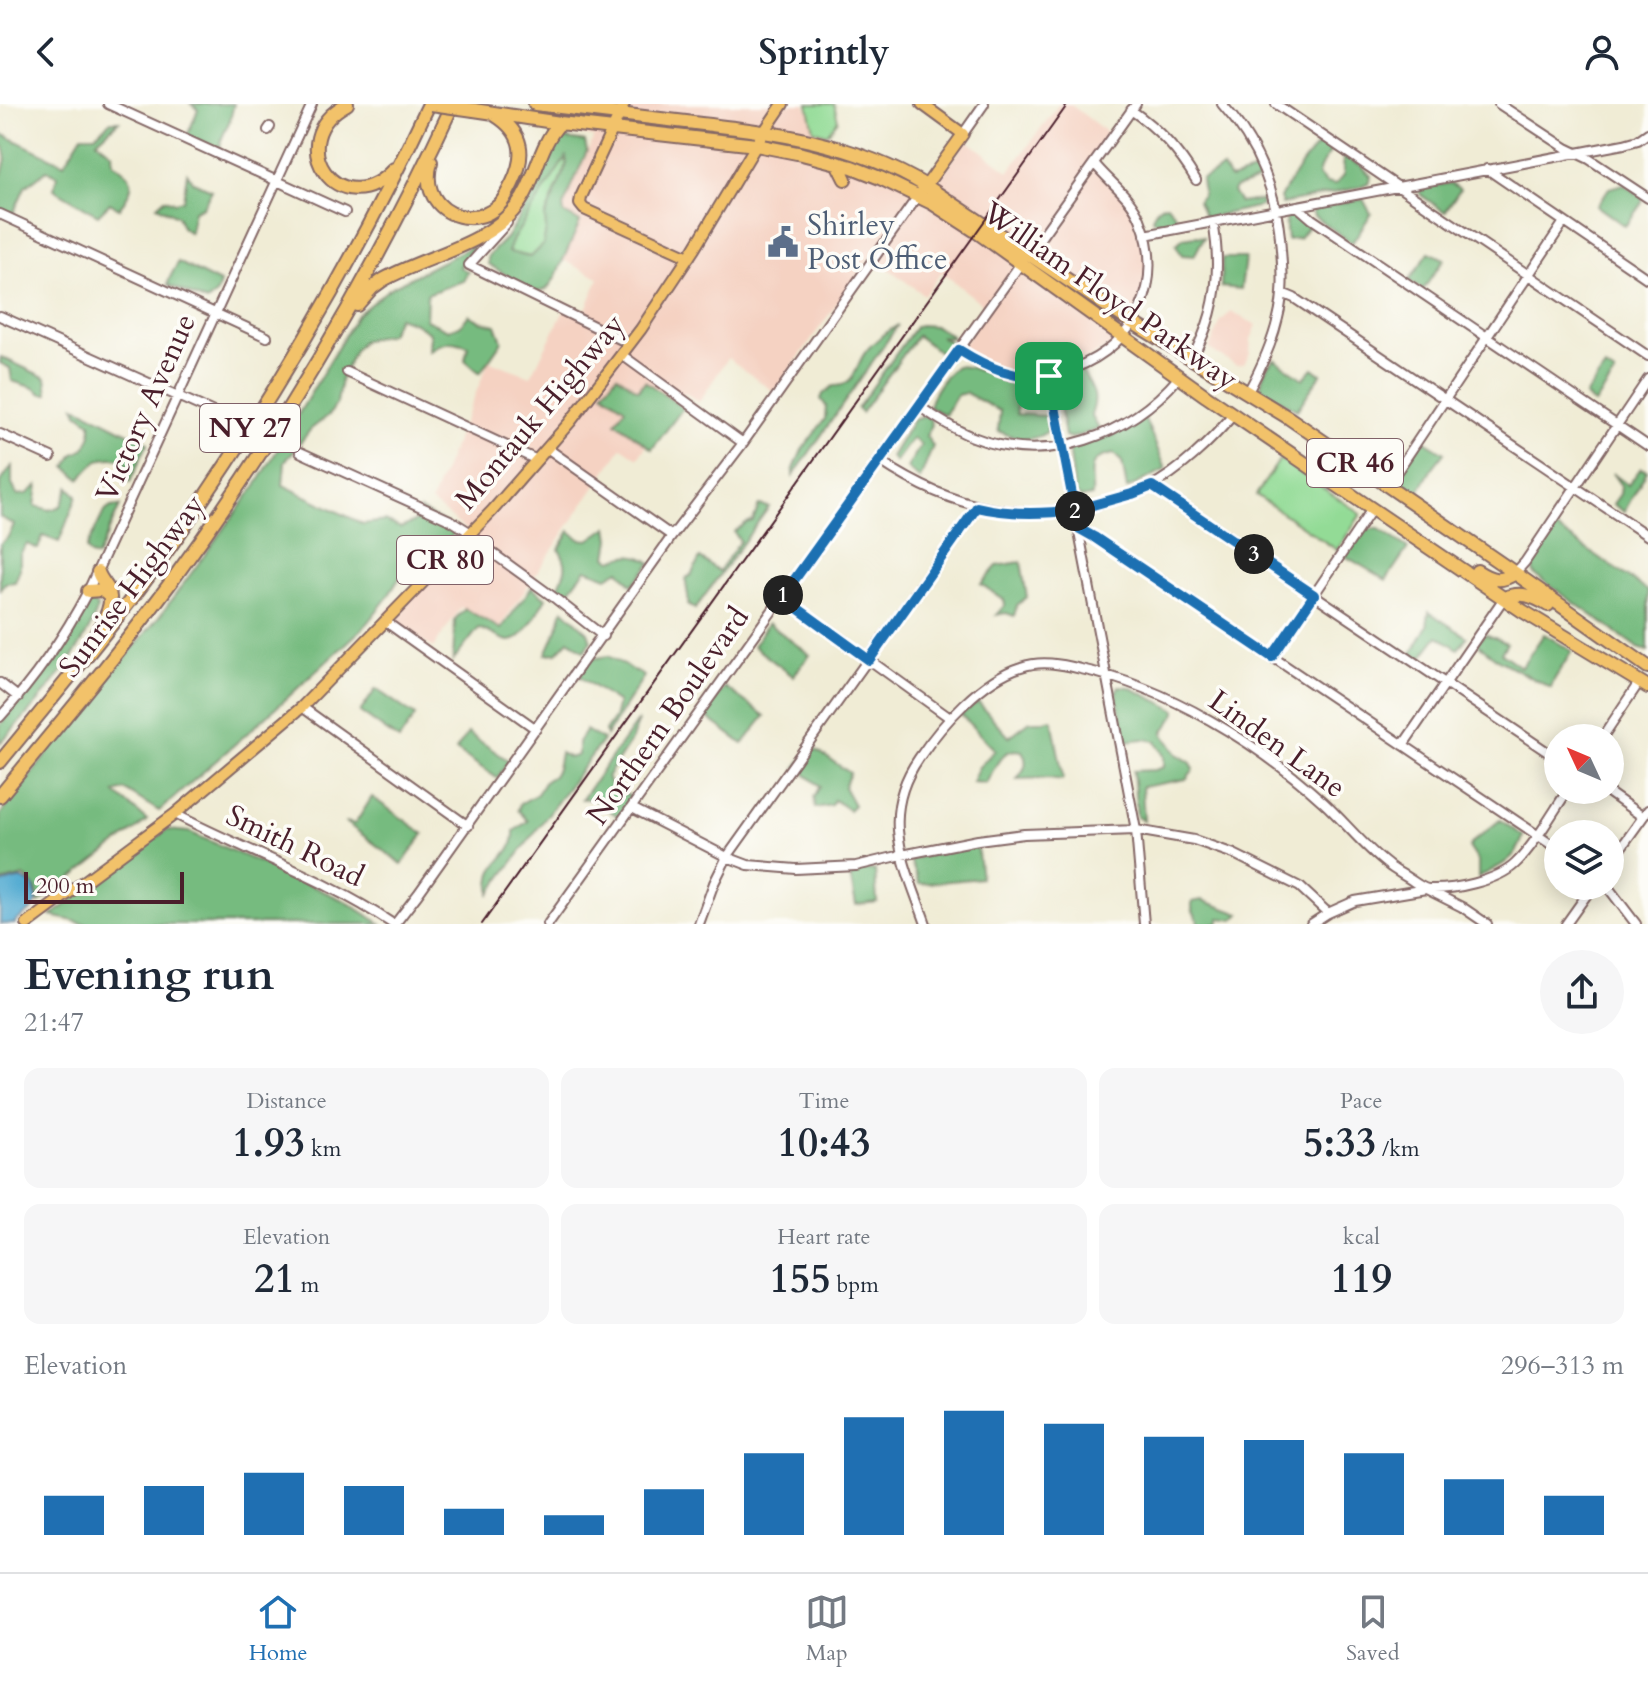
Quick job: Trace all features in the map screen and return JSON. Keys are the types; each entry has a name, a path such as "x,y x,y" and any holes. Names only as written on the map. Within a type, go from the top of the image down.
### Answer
{"highway":[{"path":"347,104 327,119 317,140 318,162 329,178 347,188 364,189 383,179 404,158"},
{"name":"Sunrise Highway","path":"0,762 68,680 161,558 252,426 327,302 430,104"},
{"name":"William Floyd Parkway","path":"430,104 560,123 618,117 689,117 712,125 816,141 886,164 1025,258 1248,392 1388,485 1648,667"},
{"name":"Sunrise Highway","path":"0,796 103,670 191,554 272,434 376,259 453,104"},
{"name":"William Floyd Parkway","path":"535,104 578,107 802,154 922,191"},
{"path":"496,113 529,111 605,121 618,117"},
{"path":"442,128 428,172 434,197 453,214 470,217 484,215 496,208 505,197 518,170 521,155 515,132 496,113"},
{"path":"689,117 712,125"},
{"path":"332,336 377,284 479,237 497,225 518,205 551,134 560,123"},
{"path":"837,163 845,179"},
{"name":"William Floyd Parkway","path":"1025,258 1123,337 1233,415 1504,598 1644,684"},
{"path":"1414,538 1492,579 1504,579 1515,573"},
{"path":"68,680 108,610 110,598 98,572"},
{"path":"88,591 102,590 110,598"},
{"path":"1504,598 1519,594 1531,596 1613,642"}],"main road":[{"name":"Montauk Highway","path":"27,924 175,814 302,707 470,535 537,460 630,344 689,257 783,104"},
{"path":"922,104 963,134 922,191"},
{"path":"618,117 580,204 584,209 689,257"}],"street":[{"path":"108,104 345,212"},
{"name":"Victory Avenue","path":"0,717 57,643 98,572 312,104"},
{"path":"963,134 984,104"},
{"path":"1222,104 1246,135 1260,161 1277,209 1281,244 1282,293 1272,339 1248,392"},
{"path":"1276,104 1648,356"},
{"path":"1499,104 1648,198"},
{"path":"1134,107 1166,138 1196,180"},
{"name":"Northern Boulevard","path":"552,923 1134,107"},
{"path":"1145,235 1629,143 1648,133"},
{"path":"959,350 1004,373 1025,377 1049,376 1094,360 1123,337 1141,307 1147,285 1149,256 1141,221 1129,199 1094,163"},
{"path":"1487,169 1648,279"},
{"path":"394,924 468,826 672,536 743,443 922,191"},
{"path":"518,205 498,234 469,265 630,344"},
{"path":"1297,206 1307,216 1648,446"},
{"path":"0,214 267,337"},
{"path":"1191,359 1209,321 1216,293 1218,256 1213,222"},
{"path":"1388,485 1564,222"},
{"path":"1149,256 1155,240 1169,230"},
{"path":"1282,293 1294,298 1648,536"},
{"path":"0,316 222,416"},
{"path":"622,355 743,443"},
{"path":"347,372 537,460"},
{"path":"1049,376 1136,830 1144,924"},
{"path":"920,407 954,428 984,441 1019,448 1062,446 1101,435 1128,422 1156,402 1179,377"},
{"path":"1515,573 1648,379"},
{"path":"880,461 934,492 977,507 1018,512 1075,510 1152,486 1192,455 1233,415"},
{"path":"0,434 51,457"},
{"path":"547,448 672,536"},
{"path":"300,452 452,521 603,636"},
{"path":"1152,486 1544,750"},
{"path":"699,924 727,857 977,507"},
{"path":"1272,657 1372,509"},
{"path":"1078,528 1544,840"},
{"path":"782,597 950,718"},
{"path":"1403,745 1504,598"},
{"path":"386,622 536,729"},
{"name":"Linden Lane","path":"926,924 898,838 897,805 909,772 950,718 982,690 999,677 1024,666 1043,663 1107,674 1174,701 1247,744 1320,799 1388,865 1487,924"},
{"path":"0,683 18,697"},
{"path":"1613,724 1644,684"},
{"path":"302,707 468,826"},
{"path":"1624,802 1646,815 1624,844"},
{"path":"1311,924 1355,901 1488,879 1514,865 1559,804"},
{"path":"632,808 748,865 796,869 856,866 978,840 1024,834 1136,830 1194,840 1234,854 1300,887 1328,913"},
{"name":"Smith Road","path":"175,814 351,899 394,924"},
{"path":"1566,924 1583,900"},
{"path":"1618,900 1636,924"}],"shaded area":[{"path":"579,104 805,104 818,131 886,156 936,184 967,140 1009,172 1059,104 1070,104 1113,137 1094,163 1135,209 1149,256 1143,300 1119,342 1055,375 1012,375 959,350 988,309 942,272 924,295 871,256 774,392 728,358 699,402 684,392 638,458 622,447 498,630 461,607 433,648 382,615 470,533 431,502 489,361 531,376 568,303 584,314 599,278 563,260 577,221 559,215 594,137 566,132"},
{"path":"1231,312 1257,325 1251,339 1250,354 1244,364 1236,365 1209,349 1221,321"}],"green space":[{"path":"191,104 234,104 220,149 187,136 198,110"},
{"path":"808,104 834,104 838,120 827,134 814,130"},
{"path":"111,121 119,121 97,141 112,153 113,163 130,179 131,188 119,209 110,203 98,215 54,189 57,176 47,170 25,187 13,214 0,209 0,180 6,156 0,133 64,164 82,135 95,135"},
{"path":"561,138 585,142 587,151 563,207 564,213 580,222 555,278 547,289 536,293 488,264 488,256 506,238 536,191","holes":["566,157 567,164 545,217 543,245 531,257 508,252 513,239"]},
{"path":"1321,142 1329,145 1331,150 1318,175 1326,183 1335,185 1344,175 1343,157 1361,165 1371,176 1368,183 1282,204 1280,198 1289,183"},
{"path":"566,155 567,164 545,217 547,230 543,245 531,257 507,252 513,239"},
{"path":"1223,168 1230,179 1257,171 1258,180 1235,188 1233,192 1240,203 1261,200 1261,206 1205,218 1198,201 1203,194 1201,179"},
{"path":"187,173 193,182 212,190 203,207 194,211 190,233 182,227 177,216 157,206 165,199 174,202 183,200"},
{"path":"1451,183 1460,189 1445,212 1421,195 1419,190 1421,188"},
{"path":"1623,184 1642,197 1642,203 1625,226 1597,206 1609,188"},
{"path":"1363,199 1371,214 1352,243 1314,216 1312,211 1316,208"},
{"path":"1167,204 1177,217 1176,222 1163,223 1152,219 1157,209"},
{"path":"1297,213 1309,225 1299,238 1287,240 1285,218"},
{"path":"1204,237 1194,256 1182,255 1176,245 1183,238"},
{"path":"476,244 460,267 468,272 463,281 427,294 426,320 448,330 460,326 469,315 496,325 502,341 480,373 465,360 468,346 448,342 429,351 430,333 398,317 390,334 362,341 353,353 341,379 337,403 285,462 283,485 363,524 385,521 401,528 416,521 420,510 447,524 455,533 439,548 407,566 363,628 159,811 125,790 115,793 147,820 139,827 39,903 35,888 24,876 0,882 0,815 159,617 259,481 357,315 390,288"},
{"path":"1429,252 1444,259 1423,290 1409,281"},
{"path":"1222,258 1245,258 1241,289 1221,287"},
{"path":"178,262 220,283 217,293 207,302 168,285"},
{"path":"898,325 793,476 802,450 825,419 823,394 851,379 870,346"},
{"path":"916,326 935,326 950,334 952,338 940,336 951,343 951,350 945,356 917,336 861,413 857,409"},
{"path":"1,357 46,378 48,394 12,381 10,368 0,363"},
{"path":"1275,359 1303,379 1313,368 1321,374 1297,410 1261,388 1265,371"},
{"path":"956,366 998,377 1046,383 1043,396 1016,398 1017,414 1048,416 1047,432 1023,439 998,431 1000,411 966,393 957,395 945,415 929,407 939,385"},
{"path":"1605,368 1615,374 1595,404 1585,396"},
{"path":"1082,371 1093,392 1091,415 1099,429 1071,438 1065,436 1056,385 1058,379"},
{"path":"617,375 638,390 645,381 683,408 652,449 616,422 625,408 603,392"},
{"path":"75,406 148,443 130,482 124,479 127,466 123,459 98,461 80,479 66,467 74,454 86,446 91,433 91,423 78,413"},
{"path":"925,416 932,425 926,436 933,446 920,479 907,468 921,445 913,438 895,462 891,457 913,420"},
{"path":"1144,417 1166,469 1127,489 1122,462 1114,454 1104,456 1097,460 1092,469 1092,496 1081,498 1075,493 1069,447 1115,434"},
{"path":"1425,441 1444,453 1417,495 1404,487 1400,479 1406,463"},
{"path":"1280,459 1361,514 1337,550 1256,495"},
{"path":"12,466 12,484 17,495 27,494 38,485 35,506 50,510 61,506 69,487 77,496 59,542 43,536 38,549 27,544 20,554 20,569 15,582 5,583 0,590 0,544 14,525 0,517 0,483"},
{"path":"1641,468 1647,471 1624,512 1613,504 1621,486 1612,473 1628,485"},
{"path":"759,505 769,507 695,609 688,604 686,578 700,558 719,571 740,541 734,532 753,521"},
{"path":"120,506 97,557 90,555 86,549 104,512"},
{"path":"608,527 607,557 612,560 637,556 651,563 632,585 619,570 607,577 586,569 566,595 557,590 565,569 559,549 570,531 579,539 589,540"},
{"path":"1366,529 1379,529 1408,548 1386,580 1345,556"},
{"path":"1557,529 1648,591 1648,651 1638,648 1534,574 1532,564 1553,530"},
{"path":"1021,562 1027,597 1017,605 1014,616 1006,613 996,615 1005,605 1004,600 981,584 997,566"},
{"path":"532,587 546,598 520,636 509,641 479,628 453,661 455,619 465,609 501,629"},
{"path":"94,603 98,608 91,626 69,662 0,743 0,725 70,638 88,604"},
{"path":"563,609 588,632 591,641 584,651 569,640 557,653 546,654 558,627"},
{"path":"1429,612 1467,637 1458,649 1438,636 1421,658 1411,655 1427,626"},
{"path":"768,623 810,655 793,676 753,646"},
{"path":"1485,634 1507,643 1501,653 1521,667 1544,634 1572,651 1551,688 1500,661 1476,643"},
{"path":"608,656 644,676 606,736 605,731 614,718 618,703 580,677 590,659"},
{"path":"1119,686 1129,687 1176,710 1163,733 1177,754 1191,763 1194,769 1186,779 1142,787 1144,821 1137,817 1133,771 1164,767 1164,756 1156,741 1126,741 1116,692"},
{"path":"725,687 765,716 743,744 704,715"},
{"path":"376,689 415,716 399,740 360,712"},
{"path":"978,702 1009,737 1030,721 1052,719 1062,780 1017,779 1026,762 1022,751 1015,750 1000,759 986,783 972,782 978,768 995,750 961,715"},
{"path":"638,720 632,739 607,777 612,787 634,798 619,817 592,799 582,799"},
{"path":"586,730 603,740 490,893 492,873 512,844 514,831 528,821 518,810 520,804 537,794 545,781 553,776 560,753 570,758 578,755 578,742"},
{"path":"468,733 509,761 497,778 456,750"},
{"path":"812,747 850,773 844,787 854,805 849,810 834,800 831,805 815,808 814,797 820,786 796,767"},
{"path":"372,797 424,834 402,864 345,822 355,824"},
{"path":"1500,820 1523,836 1520,844 1506,862 1478,877 1478,861 1469,847"},
{"path":"167,830 189,832 272,868 345,901 381,924 87,924 51,916"},
{"path":"977,845 981,878 919,884 910,859"},
{"path":"875,870 877,902 856,905 849,871"},
{"path":"1202,900 1240,914 1234,920 1220,918 1218,924 1200,924 1192,902"}],"water":[{"path":"18,879 34,886 37,902 15,924 0,924 0,884"}],"railway":[{"path":"482,924 1068,104"}],"place":[{"name":"Shirley Post Office","path":"783,242"}],"route":[{"path":"1049,376 1025,377 1004,373 959,350 782,597 869,660 977,507 1018,512 1075,510 1078,528 1272,657 1314,595 1152,486 1075,510 1049,376"}]}
